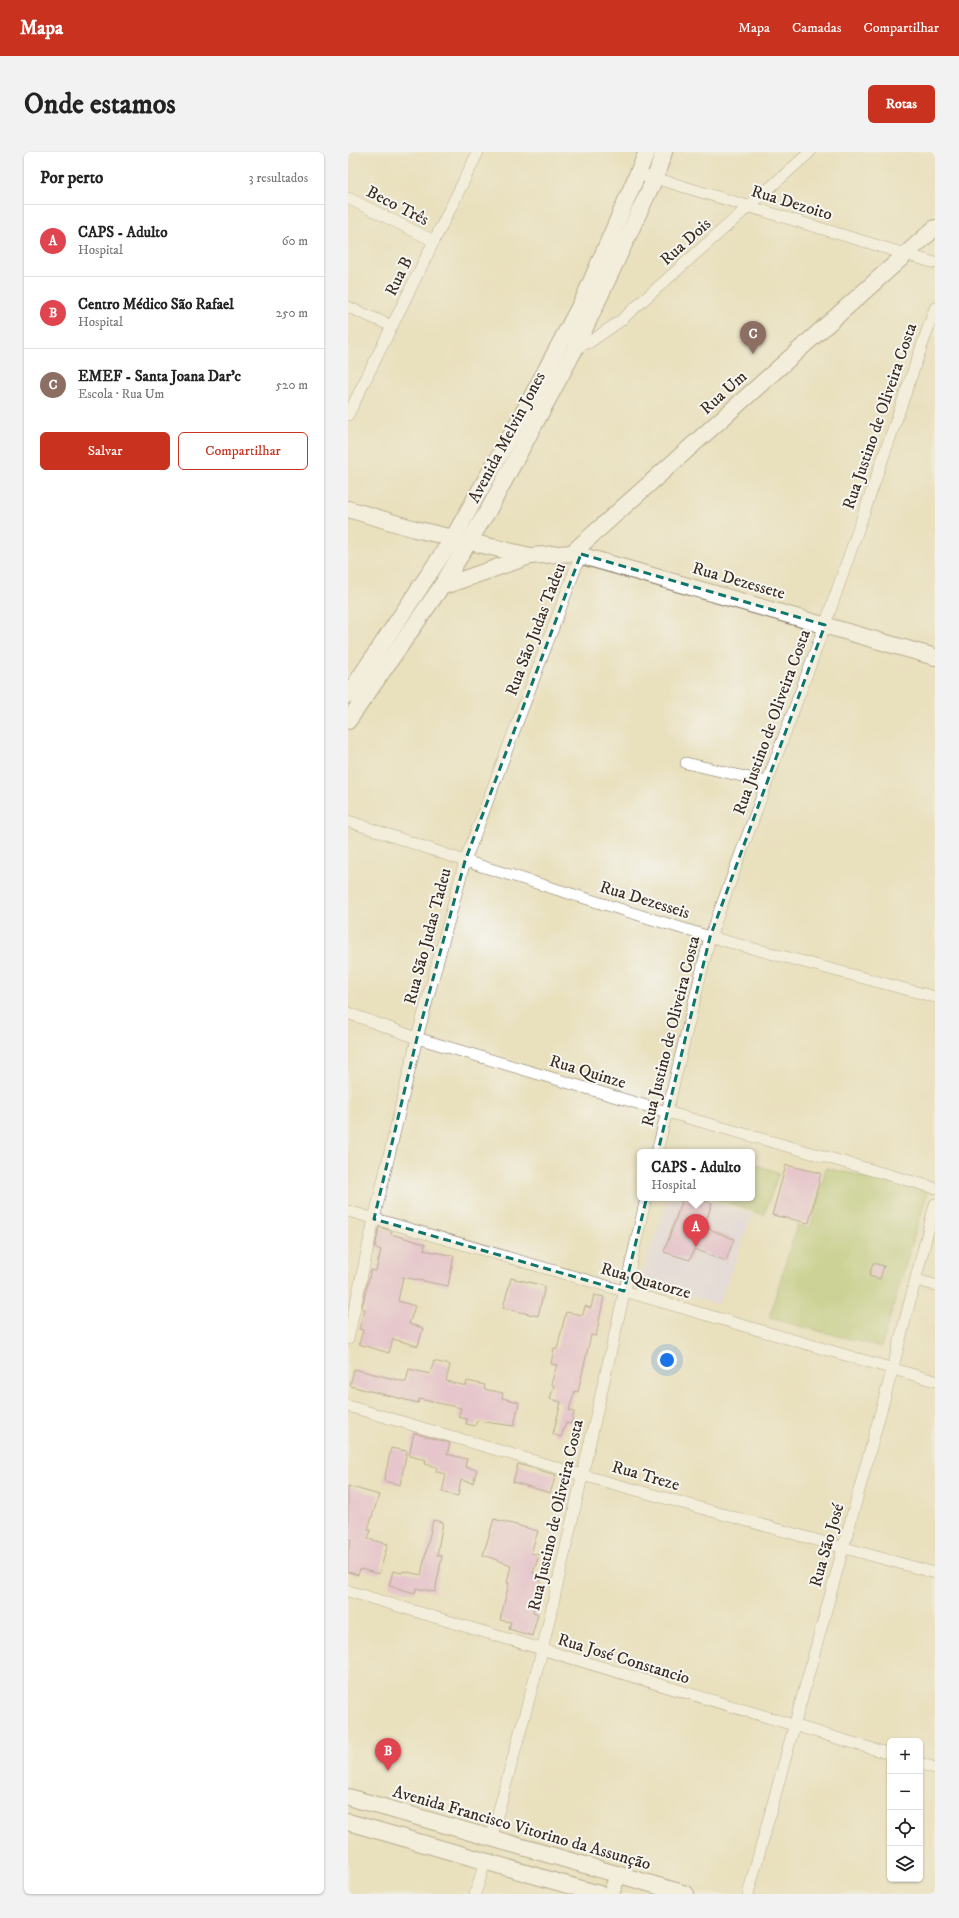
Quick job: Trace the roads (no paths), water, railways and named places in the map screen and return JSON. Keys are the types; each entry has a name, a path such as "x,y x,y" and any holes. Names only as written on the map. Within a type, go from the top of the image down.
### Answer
{"main road":[{"name":"Avenida Melvin Jones","path":"348,695 453,538 521,417 584,298 647,152"},
{"name":"Avenida Melvin Jones","path":"348,721 441,587 470,542 576,347 655,178 662,153"},
{"name":"Rua Um","path":"577,554 935,228"},
{"path":"348,509 415,530 453,538"},
{"name":"Rua Dezessete","path":"470,542 530,556 577,554 935,657"},
{"name":"Rua Dezessete","path":"441,587 530,556"},
{"name":"Avenida Francisco Vitorino da Assunção","path":"348,1796 491,1839 686,1894"},
{"path":"348,1822 599,1894"},
{"path":"611,1894 618,1875"}],"street":[{"name":"Rua B","path":"349,410 478,152"},
{"name":"Rua Dois","path":"576,347 590,342 620,322 810,152"},
{"name":"Rua Dezoito","path":"638,175 655,178 935,263"},
{"name":"Beco Três","path":"348,198 434,241"},
{"path":"348,307 392,326"},
{"name":"Rua Justino de Oliveira Costa","path":"658,1149 710,937 825,625 935,308"},
{"path":"453,538 470,542"},
{"name":"Rua São Judas Tadeu","path":"348,1339 374,1219 417,1038 465,861 577,554"},
{"path":"686,763 767,782"},
{"name":"Rua Dezesseis","path":"348,821 465,861 710,937 935,997"},
{"name":"Rua Quinze","path":"348,1013 417,1038 667,1112 935,1188"},
{"name":"Rua Justino de Oliveira Costa","path":"491,1839 542,1651 645,1201"},
{"name":"Rua São José","path":"748,1894 893,1367 935,1204"},
{"name":"Rua Quatorze","path":"348,1211 893,1367 935,1381"},
{"path":"916,1280 935,1285"},
{"name":"Rua Treze","path":"348,1406 582,1475 935,1573"},
{"name":"Rua José Constancio","path":"348,1592 887,1753"},
{"path":"923,1764 935,1768"},
{"path":"476,1894 485,1862"}],"place":[{"name":"EMEF - Santa Joana Dar’c","path":"753,354"},
{"name":"CAPS - Adulto","path":"696,1247"},
{"name":"Centro Médico São Rafael","path":"388,1771"}]}
